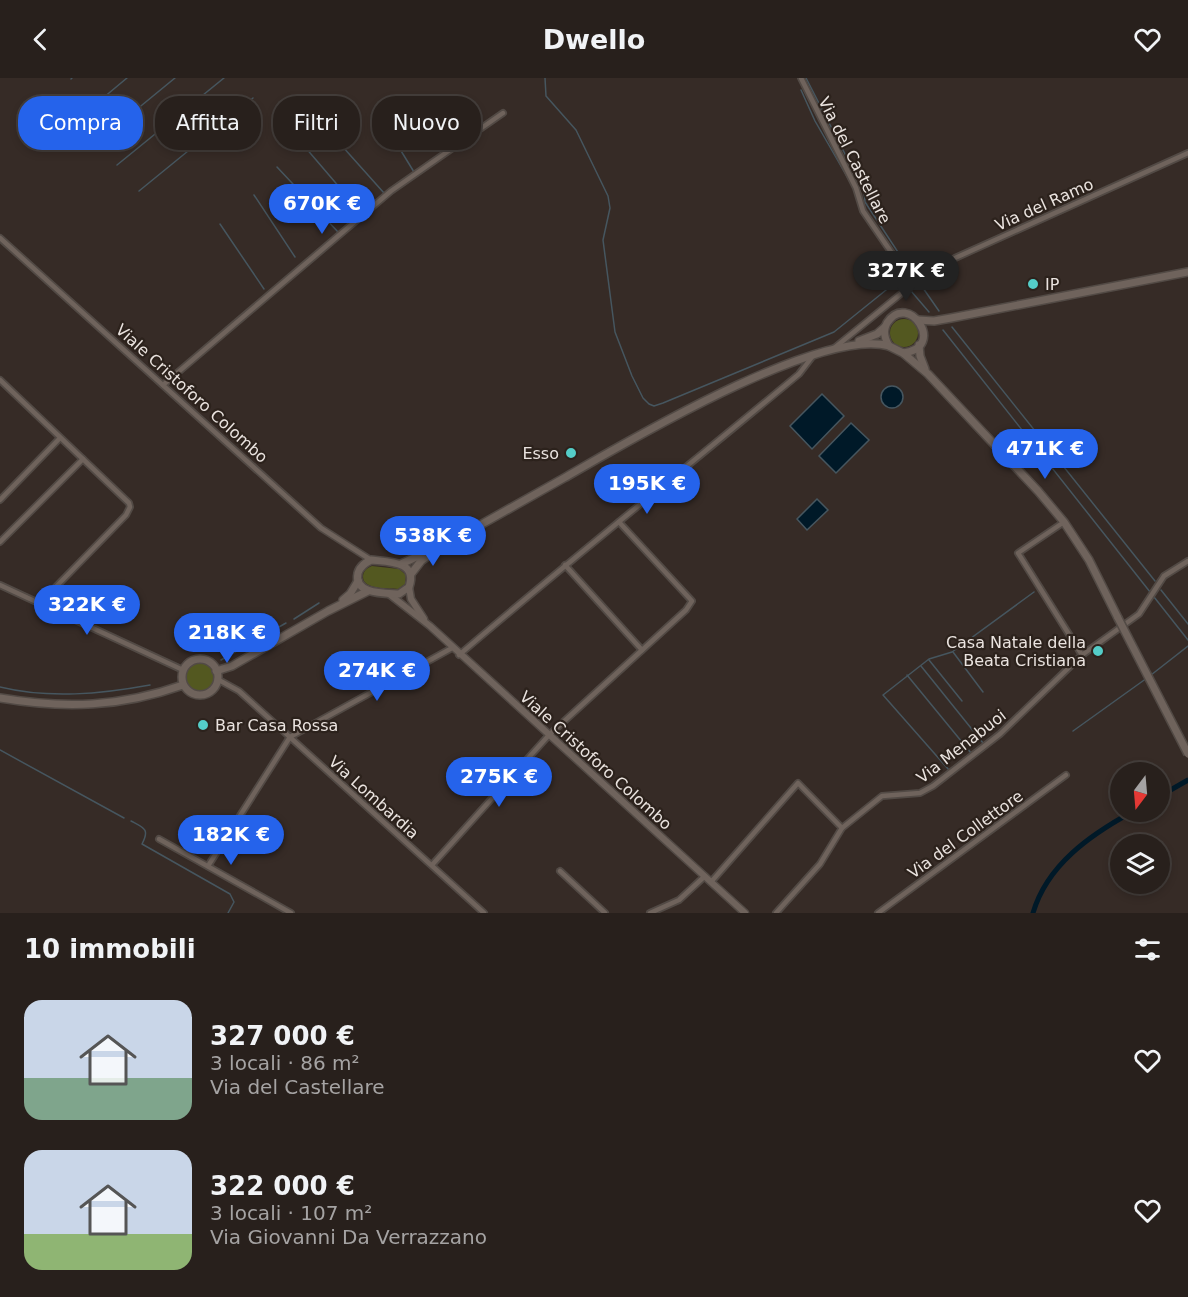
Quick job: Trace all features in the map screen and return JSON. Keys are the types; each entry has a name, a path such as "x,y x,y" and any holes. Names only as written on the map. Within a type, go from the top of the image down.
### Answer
{"main road":[{"path":"918,320 934,321 951,318 1188,272"},
{"path":"411,574 421,561 441,547 700,403 813,355 877,334 891,318 899,314 908,314 922,325 923,335 914,350 903,353"},
{"path":"923,335 937,324 951,318"},
{"path":"885,327 884,334 889,346 903,353 928,374 1038,491 1064,522 1089,560 1188,754"},
{"path":"848,345 875,343 889,346"},
{"path":"919,345 920,356 928,374"},
{"path":"401,564 441,547"},
{"path":"328,611 350,594 358,581 361,567 371,560 401,564 408,568 411,574 410,587 399,594 368,591 358,581"},
{"path":"216,670 232,666 328,611 368,591"},
{"path":"198,659 211,663 216,670 218,679 212,691 204,694 190,692 183,685 183,670 189,662 198,659"},
{"path":"0,698 43,704 103,704 134,700 183,685"}],"street":[{"name":"Via del Castellare","path":"801,78 856,188 863,211 913,284"},
{"path":"163,385 391,191 503,113"},
{"name":"Via del Ramo","path":"913,284 979,246 1188,153"},
{"name":"Viale Cristoforo Colombo","path":"0,238 321,528 371,560"},
{"path":"833,349 913,284"},
{"path":"459,655 565,565 799,374 813,355"},
{"path":"0,380 129,503 130,510 45,598 43,604"},
{"path":"0,500 60,438"},
{"path":"0,542 83,459"},
{"path":"432,865 549,735 686,610 692,601 619,522"},
{"path":"1064,522 1018,553 1082,655"},
{"name":"Via Menabuoi","path":"776,913 820,864 842,828 882,796 920,793 933,786 1000,734 1082,655 1139,614 1164,576 1188,561"},
{"path":"565,565 642,650"},
{"path":"0,585 183,670"},
{"name":"Viale Cristoforo Colombo","path":"410,587 411,599 430,626"},
{"name":"Viale Cristoforo Colombo","path":"389,594 430,626 459,655 745,913"},
{"path":"208,866 290,737 452,648"},
{"name":"Via Lombardia","path":"218,679 239,691 484,913"},
{"name":"Via del Collettore","path":"878,913 1066,775"},
{"path":"711,882 798,783 842,828"},
{"path":"159,839 291,913"},
{"path":"560,871 605,913"},
{"path":"650,913 679,900 705,876"}],"green space":[{"path":"904,319 914,323 918,333 914,343 904,347 894,343 890,333 894,323"},
{"path":"372,566 399,569 406,575 405,584 398,589 378,588 367,584 363,575"},
{"path":"200,663 210,667 214,677 210,687 200,691 190,687 186,677 190,667"}],"water":[{"path":"892,386 900,389 903,397 900,405 892,408 884,405 881,397 884,389"},
{"path":"822,394 844,416 812,449 790,426"},
{"path":"851,423 869,440 836,473 819,456"},
{"path":"817,499 828,510 807,530 797,519"}],"waterway":[{"path":"105,96 127,78"},
{"path":"143,104 175,78"},
{"path":"117,165 224,78"},
{"path":"545,78 546,96 576,130 608,196 610,208 603,240 615,332 632,376 643,398 649,404 654,406 663,403 834,332 896,282 905,284"},
{"path":"806,78 864,191 865,202 913,275"},
{"path":"801,90 815,121 853,187"},
{"path":"139,191 189,150"},
{"path":"308,150 358,209"},
{"path":"346,150 384,193"},
{"path":"400,150 414,172"},
{"path":"277,167 338,232"},
{"path":"254,195 295,257"},
{"path":"220,224 264,289"},
{"path":"923,288 939,311"},
{"path":"911,291 929,312"},
{"path":"952,327 1155,581"},
{"path":"943,330 1188,640"},
{"path":"1161,590 1188,624"},
{"path":"949,770 883,695 929,659 952,652 1034,592"},
{"path":"294,619 319,603"},
{"path":"221,660 286,623"},
{"path":"1151,675 1188,646"},
{"path":"953,652 983,692"},
{"path":"929,660 962,701"},
{"path":"921,666 983,743"},
{"path":"907,675 971,753"},
{"path":"1073,731 1147,678"},
{"path":"0,687 37,693 75,694 150,685"},
{"path":"0,750 124,818"},
{"path":"1170,790 1188,780"},
{"path":"131,821 144,829 142,844 230,894 234,902 228,913"},
{"path":"1033,913 1048,880 1059,866 1086,841 1116,822"}],"place":[{"name":"IP","path":"1033,284"},
{"name":"Esso","path":"571,453"},
{"name":"Casa Natale della Beata Cristiana","path":"1098,651"},
{"name":"Bar Casa Rossa","path":"203,725"}]}
